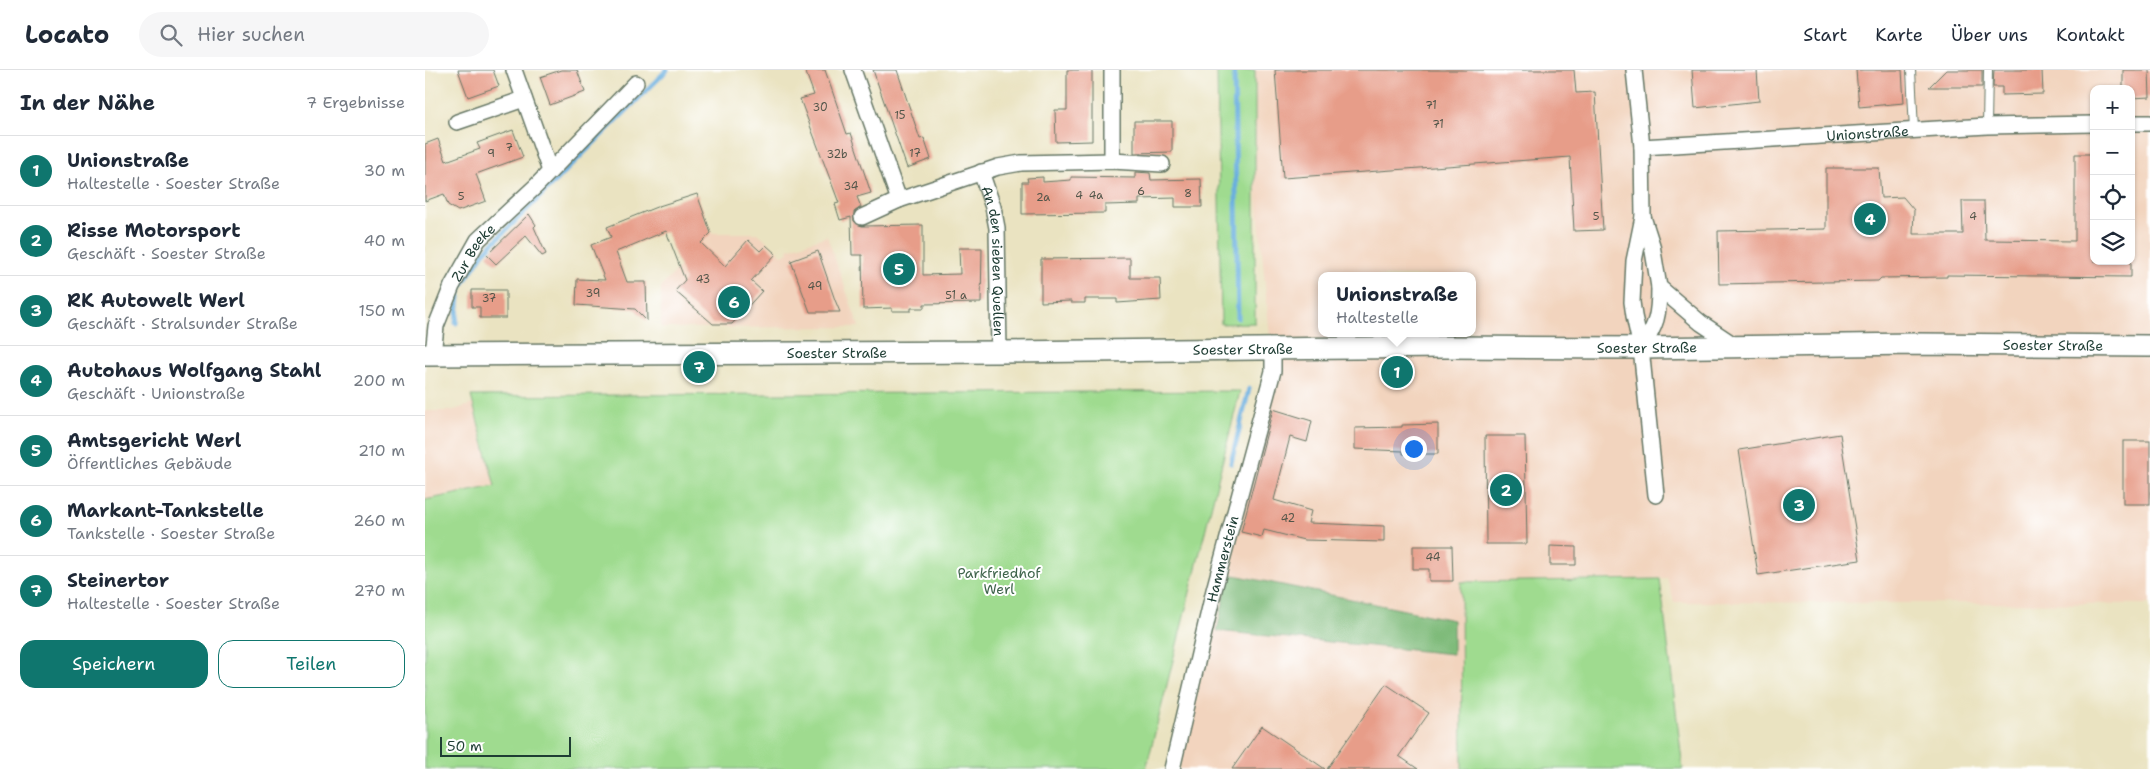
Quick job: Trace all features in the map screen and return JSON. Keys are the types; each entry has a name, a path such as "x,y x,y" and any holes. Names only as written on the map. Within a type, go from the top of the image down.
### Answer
{"main road":[{"name":"Soester Straße","path":"429,355 999,352 1443,346 1641,348 1915,344 2150,346"}],"street":[{"path":"514,70 550,171"},
{"path":"853,70 899,200"},
{"path":"1112,70 1112,161"},
{"path":"1635,70 1641,147 1643,216 1633,261 1633,316 1641,348 1656,494"},
{"name":"Zur Beeke","path":"429,355 436,326 452,286 478,240 550,171 636,83"},
{"path":"457,122 524,99"},
{"path":"2135,123 2150,123"},
{"name":"Unionstraße","path":"1641,147 1987,126 2090,124"},
{"name":"An den sieben Quellen","path":"862,216 899,200 981,172 1021,163 1112,161 1161,164"},
{"name":"An den sieben Quellen","path":"981,172 993,207 997,228 999,352"},
{"path":"1641,348 1656,325 1659,314 1659,287 1652,245 1643,216"},
{"path":"1659,287 1695,318 1737,346"},
{"name":"Hammerstein","path":"1172,769 1214,590 1273,371 1273,349"}],"lane":[{"path":"1911,70 1914,131"},
{"path":"1987,126 1988,70"}],"shaded area":[{"path":"1255,70 2150,70 2150,604 1674,602 1667,578 1461,582 1462,769 1179,769 1273,371 1255,175"},
{"path":"711,233 758,233 782,255 789,252 788,249 827,236 859,327 661,328 661,287"},
{"path":"473,404 495,486 425,500 425,411 451,411"}],"green space":[{"path":"1217,70 1255,70 1255,323 1221,324"},
{"name":"Parkfriedhof Werl","path":"1240,391 1146,769 425,769 425,500 495,486 471,396"},
{"path":"1229,574 1453,620 1453,654 1217,631"},
{"path":"1660,579 1683,769 1462,769 1461,582"}],"building":[{"path":"458,70 493,70 499,86 468,97"},
{"path":"561,70 577,70 585,92 550,105 540,77"},
{"path":"805,70 825,70 847,134 851,133 871,193 857,197 861,207 854,212 854,221 862,226 923,225 923,275 960,274 959,248 982,248 981,303 924,304 924,308 911,308 911,311 892,311 892,308 863,309 862,255 852,255 851,217 840,220 835,204 839,203 800,99 814,95"},
{"path":"873,70 897,70 920,139 924,138 931,159 907,168"},
{"path":"1067,70 1092,70 1092,141 1056,142 1055,110 1067,110"},
{"path":"1275,70 1574,70 1576,93 1595,92 1603,230 1574,231 1570,157 1283,178"},
{"path":"1692,70 1757,70 1759,101 1695,108"},
{"path":"1856,70 1902,70 1904,103 1859,107"},
{"path":"1946,70 1982,70 1982,87 1929,87"},
{"path":"1994,70 2042,70 2043,94 2002,95 2002,87 1993,87"},
{"path":"2123,70 2149,70 2150,97 2135,98 2135,85 2123,85"},
{"path":"1134,121 1172,121 1172,152 1134,153"},
{"path":"513,130 523,157 476,174 486,201 458,211 448,205 444,194 425,201 425,144 438,139 446,161 480,149 477,143"},
{"path":"2075,154 2090,154 2090,265 2131,265 2131,277 1947,275 1947,277 1881,278 1878,281 1719,284 1718,231 1826,229 1826,168 1879,168 1881,198 1903,197 1914,210 1913,234 1963,234 1962,201 1984,201 1985,240 2075,241"},
{"path":"1135,172 1150,173 1151,180 1201,179 1202,207 1175,207 1175,198 1139,199 1139,204 1105,205 1105,213 1022,214 1022,182 1028,182 1027,178 1043,177 1043,182 1071,180 1071,177 1135,178"},
{"path":"697,194 711,233 701,243 725,266 748,240 760,251 766,245 776,254 751,281 762,291 732,324 713,324 675,291 685,280 666,231 616,252 627,282 646,282 647,321 635,309 576,305 577,279 605,280 591,245 611,237 607,227 659,206"},
{"path":"529,214 536,225 534,227 546,254 542,256 526,236 496,264 487,255"},
{"path":"818,251 840,312 810,312 791,261"},
{"path":"1130,258 1130,278 1160,278 1161,300 1117,303 1117,299 1085,299 1085,303 1071,303 1071,301 1041,302 1041,259"},
{"path":"472,290 506,290 506,318 480,318 480,307 472,307"},
{"path":"1273,409 1312,421 1307,442 1290,437 1274,500 1311,511 1308,523 1384,526 1384,542 1304,540 1264,530 1262,537 1241,532"},
{"path":"1438,424 1438,454 1403,454 1403,451 1355,449 1355,428"},
{"path":"1840,434 1860,560 1758,575 1739,450"},
{"path":"1485,436 1525,436 1527,544 1486,544"},
{"path":"2123,441 2150,441 2150,504 2123,504"},
{"path":"1413,546 1452,546 1453,581 1429,581 1429,569 1413,569"},
{"path":"1550,546 1576,547 1576,565 1550,565"},
{"path":"1386,684 1429,713 1399,756 1418,769 1327,769"},
{"path":"1262,726 1325,769 1232,769"}],"waterway":[{"path":"456,323 460,288 483,253 667,70"},
{"path":"1234,70 1238,318"},
{"path":"1231,463 1249,389"}],"place":[{"name":"Autohaus Wolfgang Stahl","path":"1870,219"},
{"name":"Amtsgericht Werl","path":"899,269"},
{"name":"Markant-Tankstelle","path":"734,302"},
{"name":"Steinertor","path":"699,367"},
{"name":"Unionstraße","path":"1397,372"},
{"name":"Risse Motorsport","path":"1506,490"},
{"name":"RK Autowelt Werl","path":"1799,505"}]}
